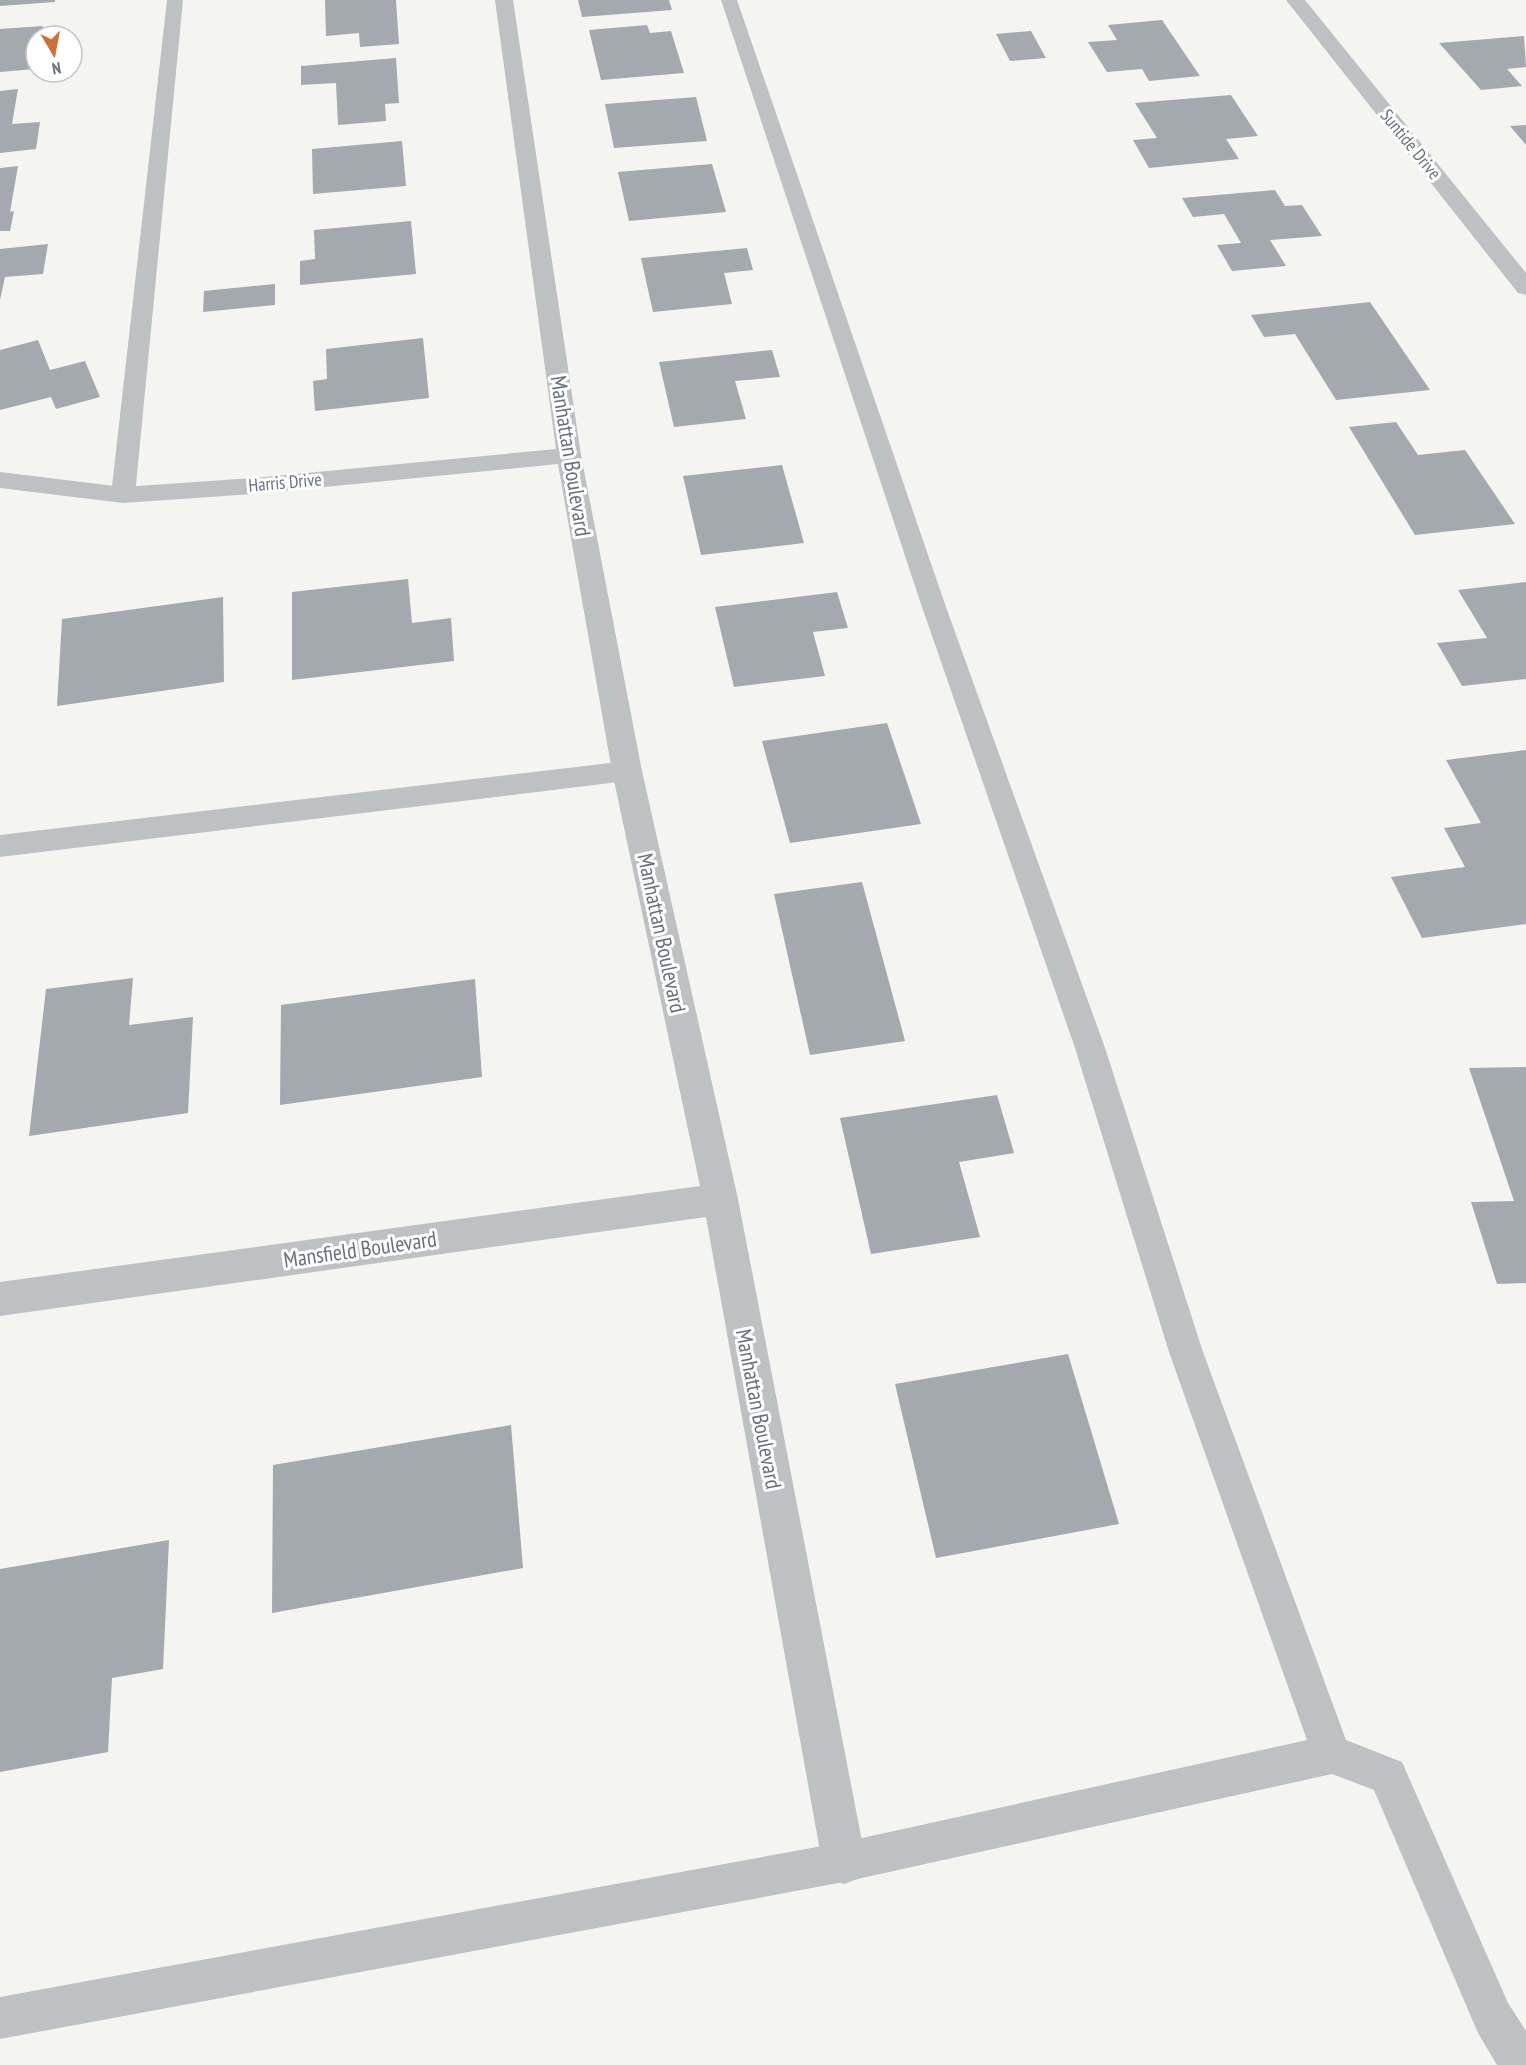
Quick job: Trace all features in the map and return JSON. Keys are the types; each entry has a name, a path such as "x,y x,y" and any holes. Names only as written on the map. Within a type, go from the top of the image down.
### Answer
{"street":[{"name":"Manhattan Boulevard","path":"504,0 569,455 627,771 720,1199 844,1862"},
{"name":"Suntide Drive","path":"1295,0 1526,288"},
{"name":"Harris Drive","path":"0,480 123,495 253,486 569,455"},
{"name":"Mansfield Boulevard","path":"0,1299 720,1199"}],"lane":[{"path":"123,495 175,0"},
{"path":"729,0 926,586 1090,1048 1186,1352 1332,1754"},
{"path":"0,846 627,771"},
{"path":"0,2018 844,1862 1332,1754 1388,1776 1493,2018 1522,2065"}],"building":[{"path":"0,0 55,0 55,2 0,6"},
{"path":"325,0 396,0 399,44 360,47 359,33 326,36"},
{"path":"578,0 669,0 672,10 582,17"},
{"path":"1162,20 1200,76 1149,81 1142,69 1107,72 1088,42 1117,40 1108,25"},
{"path":"647,25 650,33 671,31 684,73 601,80 589,30"},
{"path":"24,27 24,70 0,72 0,29"},
{"path":"1031,31 1046,58 1010,61 996,34"},
{"path":"1524,36 1526,67 1507,69 1522,86 1481,90 1439,43"},
{"path":"396,58 399,103 385,104 386,121 338,125 336,83 301,85 301,66"},
{"path":"18,89 12,124 40,122 36,149 0,153 0,91"},
{"path":"1231,95 1258,136 1226,139 1239,159 1149,168 1133,140 1157,138 1135,103"},
{"path":"696,97 707,141 614,148 605,104"},
{"path":"1526,125 1526,145 1510,126"},
{"path":"402,141 406,186 313,194 312,149"},
{"path":"712,164 726,212 629,221 618,172"},
{"path":"18,166 10,212 14,211 10,231 0,231 0,168"},
{"path":"1275,190 1285,206 1302,205 1322,236 1270,240 1286,266 1232,271 1217,245 1241,243 1224,214 1193,217 1182,198"},
{"path":"411,221 416,274 300,285 300,261 315,259 314,230"},
{"path":"48,244 43,274 5,277 0,300 0,249"},
{"path":"747,248 753,270 724,273 732,304 653,312 641,258"},
{"path":"275,284 275,305 203,312 204,291"},
{"path":"1370,302 1430,390 1336,400 1295,334 1264,337 1251,315"},
{"path":"423,338 429,398 315,411 313,381 327,379 326,349"},
{"path":"38,340 50,370 85,361 100,397 56,409 51,397 0,410 0,350"},
{"path":"772,350 780,377 735,381 746,419 674,427 659,362"},
{"path":"1396,422 1418,455 1465,450 1515,524 1415,535 1349,427"},
{"path":"782,465 804,543 701,555 683,476"},
{"path":"408,579 412,623 451,618 454,661 292,680 292,592"},
{"path":"1526,582 1526,679 1462,686 1437,643 1487,638 1458,590"},
{"path":"837,592 848,628 813,632 825,676 734,687 715,607"},
{"path":"223,597 224,682 57,706 62,619"},
{"path":"887,723 921,824 790,843 762,741"},
{"path":"1526,750 1526,924 1422,938 1391,877 1465,867 1444,828 1481,823 1446,760"},
{"path":"862,882 905,1041 810,1055 774,894"},
{"path":"133,978 129,1025 193,1017 188,1113 29,1136 46,989"},
{"path":"475,979 482,1077 280,1105 281,1005"},
{"path":"1526,1067 1526,1283 1497,1284 1471,1202 1514,1201 1469,1068"},
{"path":"997,1095 1014,1153 959,1162 980,1237 871,1254 840,1118"},
{"path":"1068,1354 1119,1524 936,1558 895,1384"},
{"path":"511,1425 523,1568 272,1613 273,1465"},
{"path":"169,1540 163,1669 112,1678 108,1752 0,1772 0,1569"}]}
